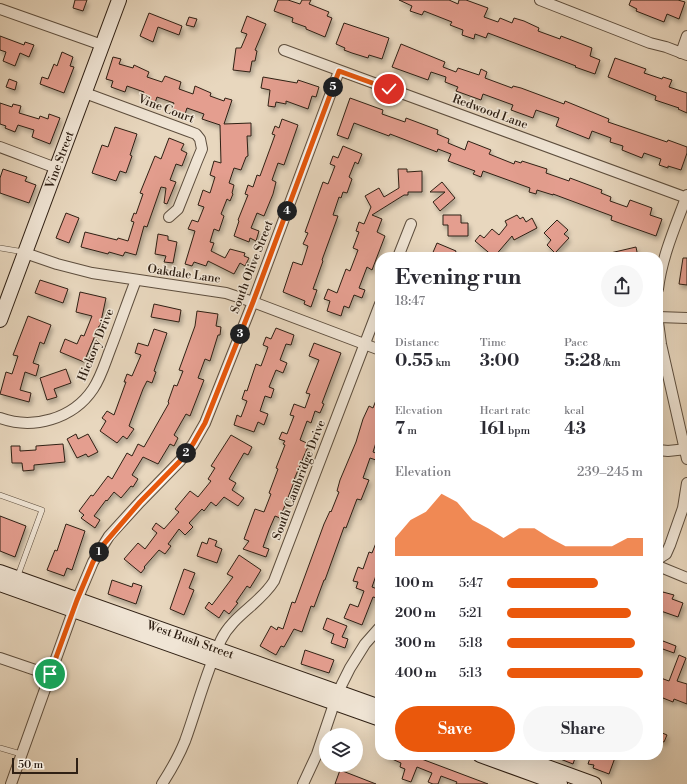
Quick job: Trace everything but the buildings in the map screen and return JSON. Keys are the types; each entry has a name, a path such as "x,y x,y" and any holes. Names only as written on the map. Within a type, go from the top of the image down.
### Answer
{"main road":[{"name":"Vine Street","path":"0,320 119,0"},
{"name":"West Bush Street","path":"0,572 16,584 336,698 375,717"},
{"name":"West Bush Street","path":"0,584 16,584"},
{"name":"West Bush Street","path":"336,698 375,706"},
{"path":"496,760 564,781 594,784"},
{"path":"524,760 564,781"}],"street":[{"path":"540,0 650,43 684,54 687,36"},
{"path":"0,9 102,45"},
{"name":"Redwood Lane","path":"284,50 687,197"},
{"name":"South Olive Street","path":"11,784 75,605 93,562 109,536 180,461 193,444 205,423 253,302 339,71"},
{"name":"Vine Court","path":"85,93 196,134 200,138 202,149 195,168 178,209 169,217"},
{"path":"0,148 56,168"},
{"path":"663,262 687,197"},
{"path":"400,252 411,224"},
{"name":"Oakdale Lane","path":"25,252 57,264 92,274 226,293 375,348"},
{"name":"Hickory Drive","path":"0,418 21,424 48,421 68,412 80,404 93,390 101,374 136,280"},
{"name":"South Cambridge Drive","path":"162,784 185,742 215,655 229,628 237,618 261,598 274,581 375,317"},
{"path":"663,317 687,318"},
{"path":"663,353 686,453 663,450"},
{"path":"663,556 666,554 670,545 683,508 687,483"},
{"path":"663,568 687,578"},
{"path":"303,784 317,754 336,698 356,656 375,633"},
{"path":"0,658 50,674"}],"lane":[{"path":"0,248 25,252"},
{"path":"0,495 42,510 16,584"},
{"path":"0,748 21,754"}],"route":[{"path":"50,674 77,600 93,562 103,545 109,536 140,502 180,461 193,444 205,423 253,302 339,71 389,89"}]}
